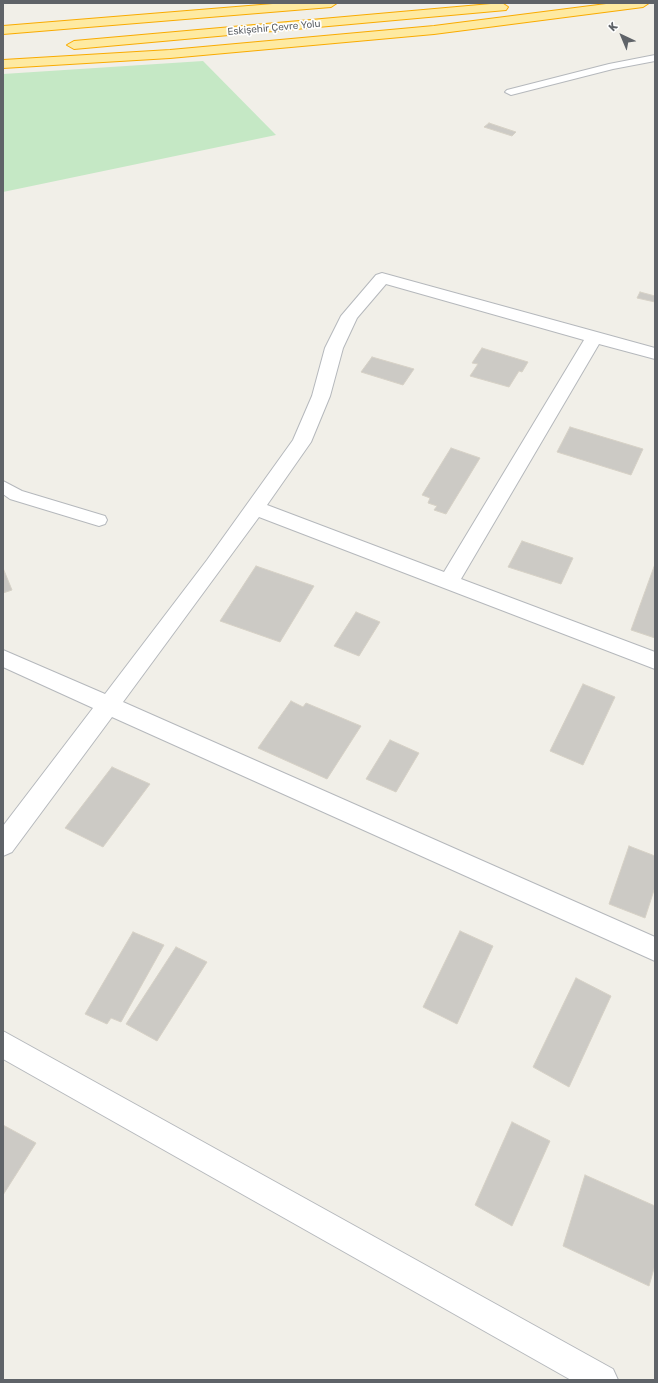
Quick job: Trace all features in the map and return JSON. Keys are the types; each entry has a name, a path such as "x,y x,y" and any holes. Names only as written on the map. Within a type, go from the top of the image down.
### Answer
{"highway":[{"name":"Eskişehir Çevre Yolu","path":"3,30 331,3"},
{"path":"3,64 170,54 434,30 642,3"},
{"name":"Eskişehir Çevre Yolu","path":"64,45 513,6"}],"street":[{"path":"3,845 255,508 302,442 321,396 334,348 349,316 382,278 655,354"},
{"path":"449,582 594,337"},
{"path":"255,508 655,661"},
{"path":"3,658 107,706 655,949"},
{"path":"3,1044 602,1380"}],"lane":[{"path":"511,92 613,66 655,58"},
{"path":"3,486 16,495 99,520"}],"green space":[{"path":"203,61 276,135 3,192 3,74"}],"building":[{"path":"489,123 516,132 512,136 484,127"},
{"path":"640,292 655,296 655,302 637,298"},
{"path":"482,348 528,362 522,372 519,371 509,387 470,376 478,364 472,363"},
{"path":"372,357 414,369 403,385 361,372"},
{"path":"570,427 643,449 631,475 557,452"},
{"path":"451,448 480,458 446,514 434,510 437,506 428,503 430,498 422,495"},
{"path":"522,541 573,558 561,584 508,567"},
{"path":"655,564 655,638 631,630"},
{"path":"256,566 314,586 280,642 220,621"},
{"path":"3,568 12,590 3,593"},
{"path":"356,612 380,622 359,656 334,646"},
{"path":"583,684 615,697 583,765 550,751"},
{"path":"291,701 303,707 306,703 361,726 327,779 258,748"},
{"path":"390,740 419,753 396,792 366,779"},
{"path":"112,767 150,784 103,847 65,828"},
{"path":"629,846 655,856 655,887 645,918 609,904"},
{"path":"460,931 493,946 457,1024 423,1007"},
{"path":"133,932 164,945 121,1022 111,1018 107,1024 85,1014"},
{"path":"176,947 207,962 157,1041 126,1024"},
{"path":"576,978 611,996 569,1087 533,1067"},
{"path":"512,1122 550,1141 512,1226 475,1205"},
{"path":"3,1125 36,1143 3,1195"},
{"path":"585,1175 655,1206 655,1265 649,1286 563,1246"}]}
